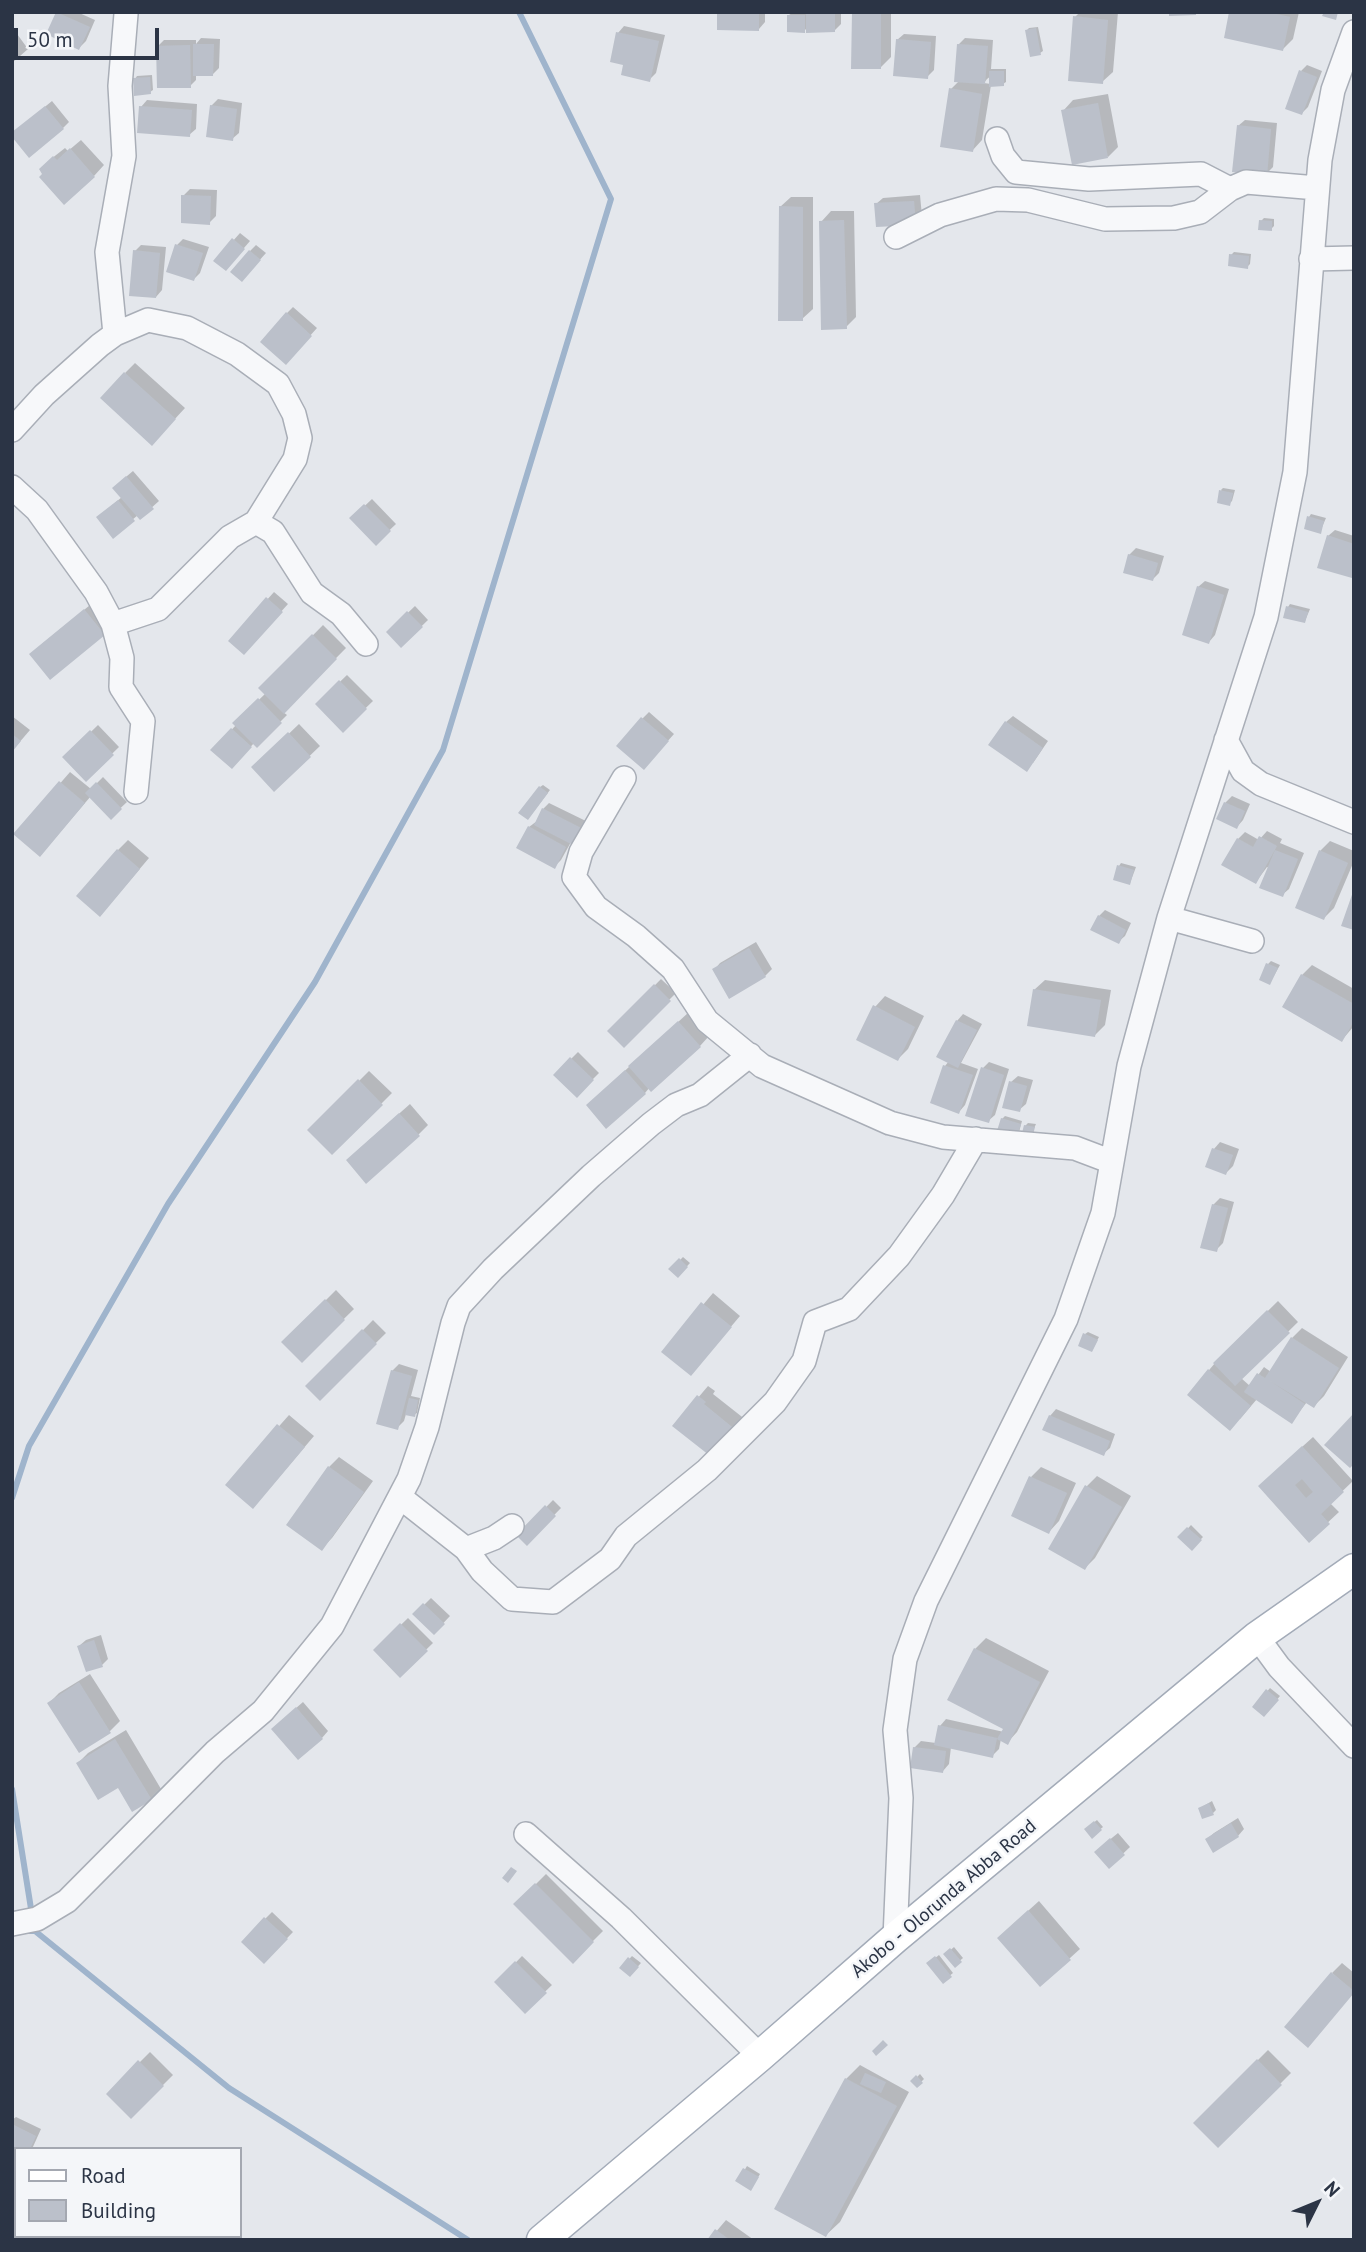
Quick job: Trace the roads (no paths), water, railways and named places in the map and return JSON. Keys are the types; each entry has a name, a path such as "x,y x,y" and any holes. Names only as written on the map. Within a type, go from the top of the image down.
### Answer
{"main road":[{"name":"Akobo - Olorunda Abba Road","path":"542,2240 895,1938 1257,1637 1354,1569"}],"street":[{"path":"115,334 107,252 124,156 120,86 126,14"},
{"path":"895,1938 901,1798 895,1730 905,1659 926,1601 1066,1319 1103,1213 1129,1066 1169,918 1266,617 1295,472 1320,160 1333,90 1354,32"},
{"path":"997,139 1003,156 1016,172 1089,178 1201,174 1230,189"},
{"path":"896,237 940,215 996,199 1028,200 1105,219 1174,218 1200,212 1230,189 1246,182 1317,188"},
{"path":"1311,259 1354,258"},
{"path":"12,430 44,395 115,334 148,320 187,328 237,354 278,384 294,414 300,438 296,459 256,522 230,537 158,609 113,624"},
{"path":"12,487 44,520 96,592 113,624 121,658 121,687 143,722 136,792"},
{"path":"256,522 273,532 312,593 341,614 366,644"},
{"path":"1226,740 1243,771 1261,784 1354,822"},
{"path":"624,778 581,852 573,877 596,908 636,936 673,969 707,1021 762,1066 890,1123 943,1137 1075,1148 1112,1162"},
{"path":"1169,918 1252,942"},
{"path":"12,1924 37,1919 67,1901 215,1752 263,1711 332,1626 409,1479 427,1427 459,1306 493,1269 572,1194 651,1124 676,1105 700,1095 751,1055"},
{"path":"400,1497 466,1549 482,1571 512,1599 553,1602 610,1559 626,1536 707,1470 775,1402 804,1362 815,1322 849,1310 899,1256 943,1195 976,1139"},
{"path":"466,1549 494,1538 512,1526"},
{"path":"1257,1637 1279,1667 1354,1746"},
{"path":"526,1834 631,1927 760,2056"}],"waterway":[{"path":"12,1498 29,1446 168,1204 315,982 443,750 611,199 519,12"},
{"path":"12,1789 32,1915"},
{"path":"28,1931 35,1931 229,2088 468,2240"}]}
